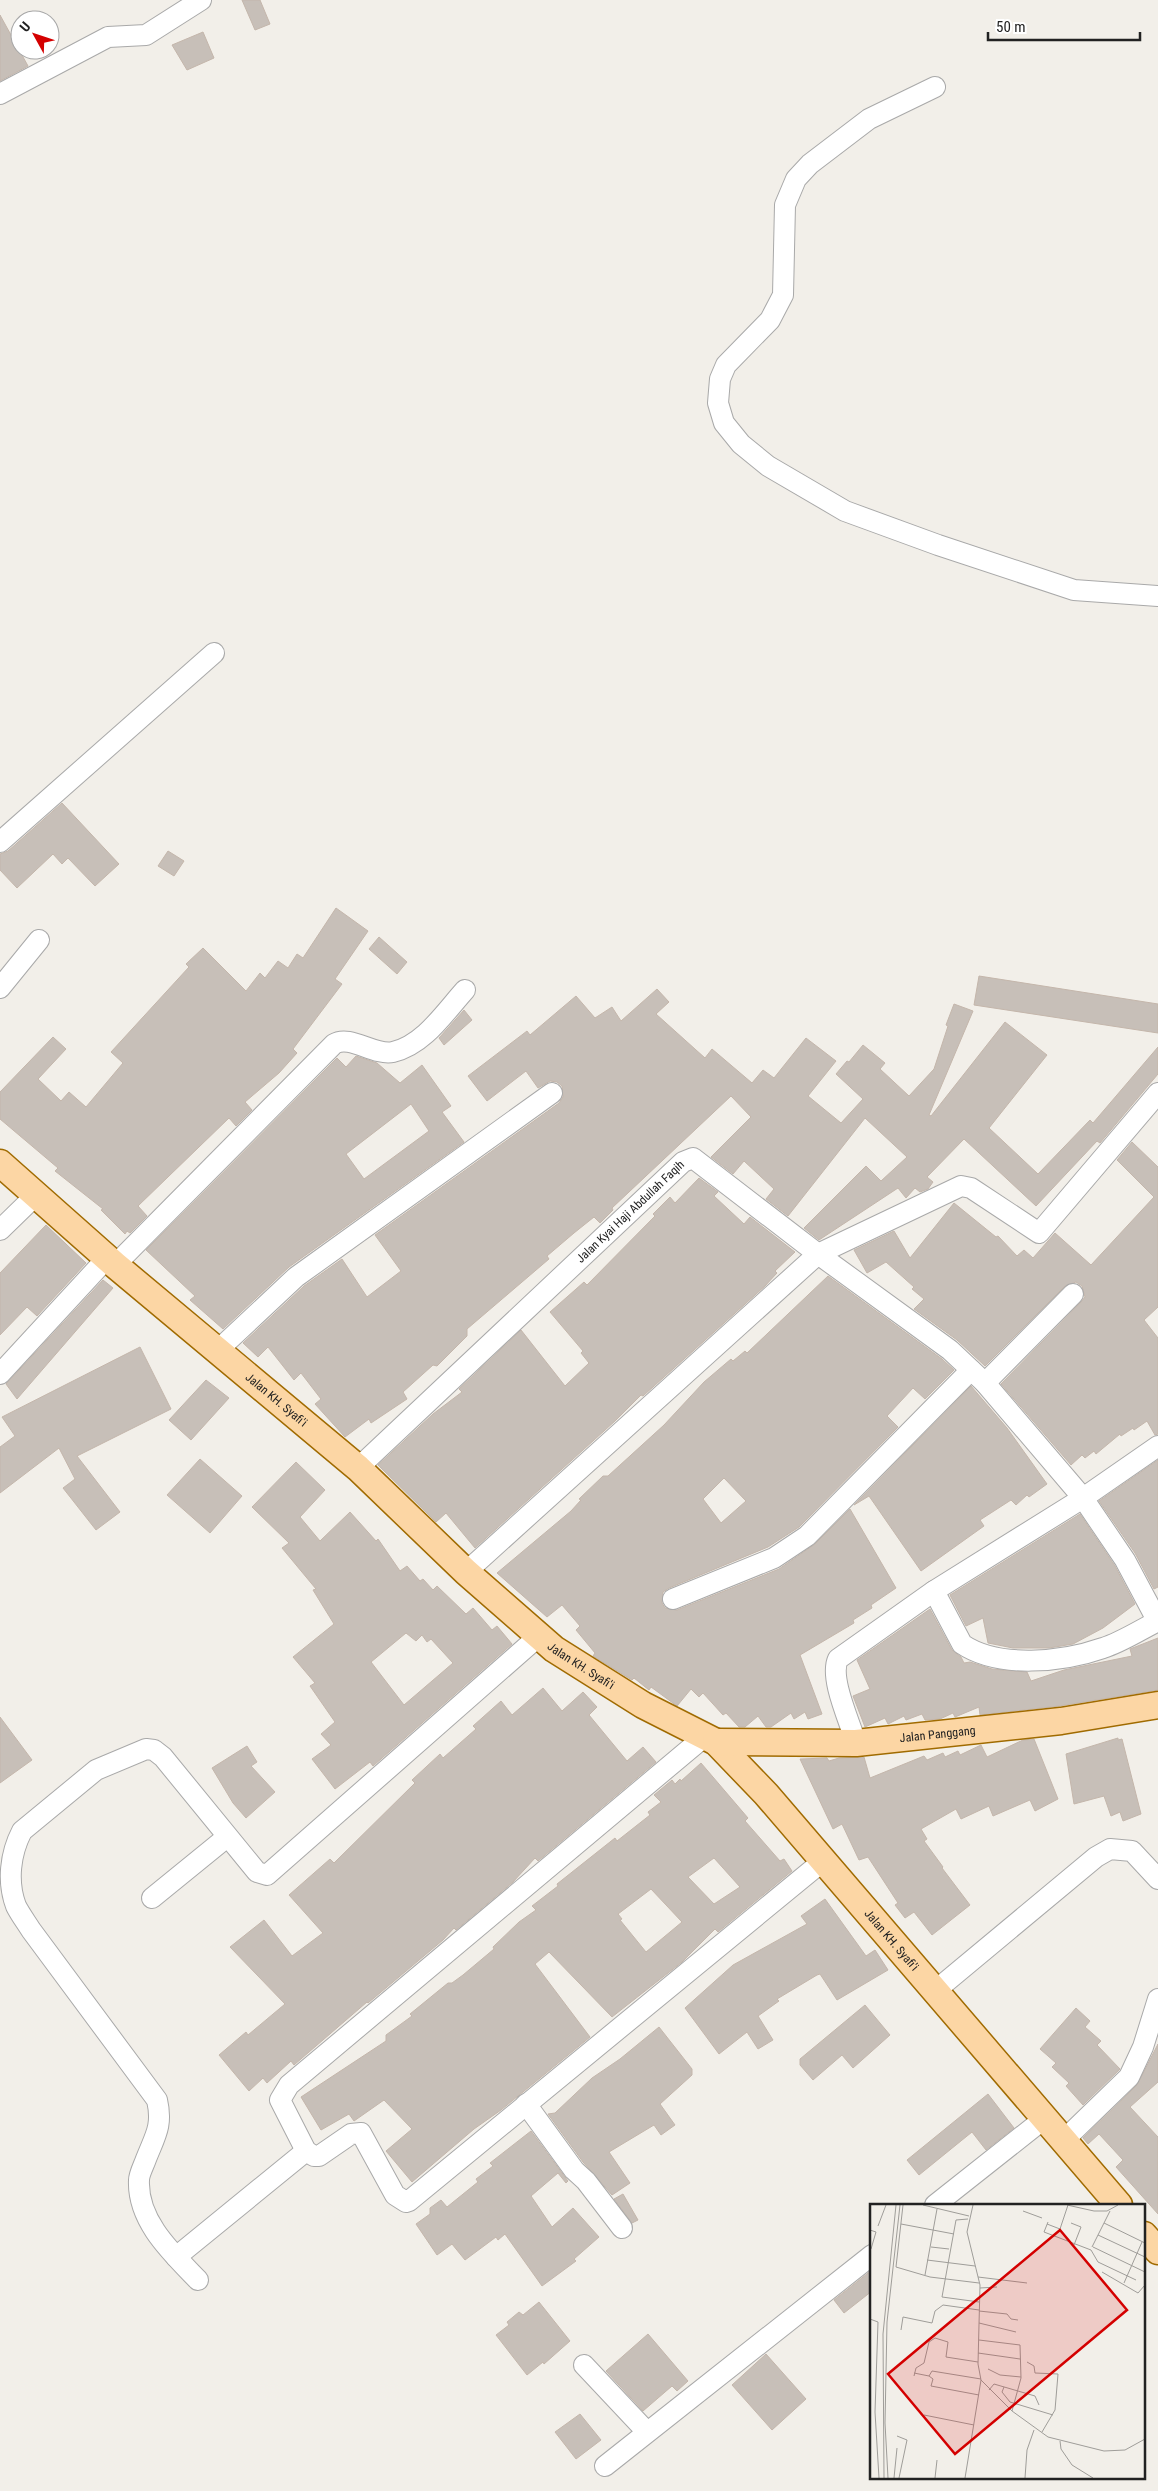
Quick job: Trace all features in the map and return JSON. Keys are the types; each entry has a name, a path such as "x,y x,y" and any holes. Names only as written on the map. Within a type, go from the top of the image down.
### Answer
{"main road":[{"name":"Jalan KH. Syafi'i","path":"0,1164 111,1261 358,1468 466,1572 554,1649 644,1705 710,1740 766,1794 1118,2204"},
{"name":"Jalan Panggang","path":"710,1740 856,1743 1060,1721 1158,1705"},
{"path":"1146,2237 1158,2251"}],"street":[{"path":"0,94 108,36 146,36 201,0"},
{"path":"935,87 869,119 810,164 796,179 785,205 783,295 770,320 726,365 720,379 718,403 724,423 741,444 768,466 845,511 938,545 1074,590 1158,596"},
{"path":"0,842 214,653"},
{"path":"0,988 39,940"},
{"path":"0,1374 111,1261 334,1044 340,1040 348,1041 382,1052 392,1052 410,1046 423,1036 464,990"},
{"path":"217,1351 296,1277 552,1093"},
{"path":"466,1572 818,1254 966,1186 1039,1233 1158,1093"},
{"name":"Jalan Kyai Haji Abdullah Faqih","path":"358,1468 688,1159 693,1158 818,1254 950,1350 978,1377 1083,1498 1125,1560 1158,1621"},
{"path":"0,1230 36,1195"},
{"path":"673,1599 774,1558 807,1536 978,1377 1073,1294"},
{"path":"856,1743 836,1680 834,1666 838,1659 934,1591 1083,1498 1158,1446"},
{"path":"934,1591 962,1644 1004,1659 1022,1661 1071,1657 1105,1648 1158,1621"},
{"path":"198,2280 155,2232 142,2208 139,2179 159,2129 160,2116 156,2100 31,1930 16,1906 10,1872 16,1842 22,1831 96,1770 146,1749 154,1750 163,1757 226,1837 257,1872 264,1876 271,1874 539,1636"},
{"path":"710,1740 289,2085 280,2100 306,2151 314,2156 319,2156 350,2134 361,2133 395,2195 406,2202 823,1861"},
{"path":"152,1898 226,1837"},
{"path":"935,1992 1096,1857 1110,1849 1132,1851 1158,1878"},
{"path":"1064,2140 1129,2077 1143,2047 1158,1999"},
{"path":"526,2104 574,2170 586,2181 622,2228"},
{"path":"936,2204 1045,2118"},
{"path":"176,2257 306,2151"},
{"path":"605,2466 870,2257"},
{"path":"584,2365 647,2432"}],"building":[{"path":"242,0 260,0 270,24 255,30"},
{"path":"0,15 10,33 10,60 25,60 28,66 0,81"},
{"path":"203,32 214,58 187,70 172,45"},
{"path":"62,803 119,864 95,886 68,858 62,864 53,854 17,888 0,870 0,854 8,851"},
{"path":"168,851 184,861 174,876 158,866"},
{"path":"336,908 368,931 335,979 342,984 293,1049 297,1053 279,1073 245,1102 252,1110 236,1126 229,1118 138,1206 147,1216 130,1233 127,1231 125,1234 101,1210 103,1209 55,1171 58,1168 0,1119 0,1092 53,1037 66,1049 38,1079 61,1101 69,1092 86,1107 123,1063 111,1052 189,967 186,964 203,948 246,991 260,973 265,978 278,961 288,968 297,954 303,958"},
{"path":"379,937 407,962 397,974 369,949"},
{"path":"979,976 1158,1004 1158,1033 974,1005"},
{"path":"657,989 669,1002 656,1014 705,1058 712,1049 752,1083 763,1070 774,1078 806,1038 836,1061 808,1096 841,1123 863,1099 836,1074 863,1045 885,1063 880,1069 909,1096 934,1069 954,1004 973,1011 929,1115 931,1116 1005,1022 1047,1055 989,1128 1038,1174 1090,1120 1093,1123 1158,1047 1158,1074 1100,1143 1097,1141 1036,1206 964,1139 927,1177 933,1182 928,1189 920,1192 915,1188 906,1198 898,1188 819,1240 804,1228 866,1166 881,1181 907,1157 865,1118 788,1216 766,1199 774,1189 744,1161 733,1174 711,1157 751,1117 731,1096 612,1208 613,1210 600,1223 594,1217 547,1256 549,1259 467,1329 467,1336 437,1366 433,1365 403,1392 407,1399 371,1423 369,1419 345,1437 315,1404 321,1399 301,1373 294,1380 268,1347 258,1357 243,1343 304,1286 342,1259 367,1297 401,1271 375,1235 559,1103 563,1097 562,1086 557,1082 550,1081 538,1088 526,1071 487,1101 468,1076 527,1031 530,1035 576,996 595,1018 612,1007 621,1021"},
{"path":"464,1010 472,1020 444,1045 439,1038"},
{"path":"356,1056 377,1063 400,1083 422,1065 451,1106 442,1112 464,1142 289,1267 223,1329 190,1300 195,1296 146,1250 337,1058 346,1067","holes":["411,1104 429,1131 364,1179 346,1154"]},
{"path":"1132,1142 1158,1167 1158,1307 1144,1320 1158,1338 1158,1434 1155,1435 1147,1421 1134,1430 1133,1428 1121,1436 1120,1434 1096,1454 1094,1451 1085,1458 1082,1455 1071,1465 1001,1384 1081,1302 1085,1297 1082,1286 1076,1282 1065,1286 985,1366 957,1340 914,1309 924,1299 912,1289 914,1287 886,1262 867,1273 854,1250 894,1231 910,1258 954,1203 996,1237 998,1236 1017,1256 1024,1250 1033,1258 1055,1233 1091,1265 1154,1197 1117,1160"},
{"path":"699,1178 718,1192 714,1196 744,1224 750,1217 795,1252 775,1271 777,1273 765,1286 643,1396 641,1395 475,1548 446,1513 436,1522 378,1465 433,1414 462,1392 459,1389 521,1330 565,1386 589,1363 581,1353 583,1351 550,1312 584,1282 587,1285 655,1216 653,1214 670,1197 675,1203"},
{"path":"46,1225 86,1263 37,1316 27,1307 0,1335 0,1273"},
{"path":"828,1276 942,1359 954,1370 925,1399 913,1388 887,1416 898,1427 799,1527 768,1547 663,1592 662,1603 665,1608 677,1610 779,1569 815,1544 850,1509 896,1588 871,1605 872,1608 853,1620 854,1623 800,1655 822,1714 808,1719 805,1712 794,1719 791,1713 771,1727 766,1727 758,1716 745,1727 739,1727 726,1713 723,1715 703,1693 699,1697 691,1689 677,1706 651,1687 649,1690 634,1678 632,1680 593,1656 595,1653 576,1630 580,1626 562,1605 547,1617 497,1573 571,1511 581,1500 579,1499 603,1476 608,1476 664,1425 704,1382 731,1359 733,1361 745,1351 747,1353","holes":["724,1478 746,1501 721,1523 703,1499"]},
{"path":"103,1280 113,1288 17,1399 6,1384"},
{"path":"140,1347 171,1409 77,1456 120,1512 96,1530 63,1488 75,1479 59,1448 0,1493 0,1447 15,1436 2,1417"},
{"path":"206,1380 229,1398 191,1440 169,1420"},
{"path":"971,1386 1007,1428 1047,1484 1029,1497 1027,1495 1016,1505 1011,1500 980,1520 984,1526 921,1571 869,1496 854,1505"},
{"path":"200,1459 242,1496 210,1533 167,1495"},
{"path":"1158,1460 1158,1587 1154,1589 1135,1553 1099,1501"},
{"path":"296,1462 325,1490 300,1517 320,1541 350,1512 376,1541 378,1539 400,1571 407,1566 420,1581 423,1579 433,1590 437,1586 466,1614 473,1608 492,1630 497,1626 512,1644 373,1766 370,1762 335,1789 312,1759 331,1745 321,1734 335,1722 310,1686 315,1683 293,1657 334,1624 313,1590 316,1589 282,1548 289,1543 252,1507","holes":["406,1633 416,1641 422,1635 427,1642 431,1639 453,1663 404,1705 371,1662"]},
{"path":"1080,1514 1115,1566 1135,1604 1103,1628 1073,1644 1049,1648 1013,1648 988,1643 983,1618 966,1626 950,1595"},
{"path":"930,1609 952,1650 961,1657 964,1663 970,1662 992,1669 1027,1672 1031,1681 1064,1670 1132,1656 1130,1649 1158,1638 1158,1690 1059,1706 980,1715 979,1707 955,1717 953,1713 940,1719 925,1720 922,1714 906,1720 904,1716 888,1724 885,1718 865,1727 853,1696 870,1689 857,1660"},
{"path":"543,1688 562,1711 583,1692 597,1707 589,1715 627,1761 643,1747 656,1762 538,1861 535,1858 513,1882 456,1930 454,1928 443,1940 294,2065 291,2061 267,2083 263,2078 249,2091 219,2055 246,2032 248,2035 285,2004 230,1947 264,1920 292,1956 323,1933 289,1895 330,1859 334,1863 415,1783 412,1780 440,1754 443,1758 476,1729 473,1726 501,1701 512,1715"},
{"path":"0,1717 32,1760 0,1783"},
{"path":"1118,1738 1118,1740 1122,1739 1141,1814 1123,1821 1120,1812 1111,1816 1104,1796 1074,1804 1066,1754"},
{"path":"1034,1739 1058,1799 1035,1811 1030,1800 993,1816 989,1806 961,1819 956,1809 921,1829 927,1839 924,1841 970,1905 932,1935 914,1912 905,1918 895,1905 898,1903 868,1857 859,1860 842,1824 833,1829 800,1759 827,1758 829,1761 839,1758 864,1757 870,1778 924,1756 927,1760 943,1753 945,1757 958,1751 960,1755 981,1745 987,1757 1023,1740"},
{"path":"247,1746 257,1762 251,1766 275,1792 246,1818 233,1803 212,1768"},
{"path":"701,1763 748,1818 745,1821 780,1861 784,1859 792,1871 718,1932 715,1929 682,1962 612,2017 549,1952 535,1964 590,2037 501,2110 474,2129 412,2182 386,2151 412,2129 384,2100 354,2121 349,2114 321,2130 301,2097 386,2041 386,2035 412,2016 410,2014 448,1983 452,1983 463,1975 494,1949 493,1947 519,1922 536,1910 532,1906 558,1886 557,1884 615,1838 617,1841 650,1815 648,1812 661,1802 654,1795 672,1780 675,1784 680,1779 681,1781","holes":["714,1858 740,1887 714,1904 688,1877","651,1889 682,1922 646,1952 620,1920 622,1919 618,1914"]},
{"path":"825,1899 866,1956 875,1950 888,1970 837,2000 820,1974 817,1975 777,1999 779,2001 758,2016 773,2040 758,2049 747,2032 719,2054 685,2008 733,1965 807,1924 801,1916"},
{"path":"865,2005 890,2035 853,2068 842,2055 813,2080 800,2065 800,2059"},
{"path":"1076,2008 1090,2021 1085,2027 1101,2041 1097,2045 1120,2069 1083,2105 1066,2086 1069,2083 1052,2067 1056,2063 1040,2049"},
{"path":"659,2027 692,2069 692,2075 660,2104 675,2125 661,2135 654,2125 609,2152 630,2183 612,2195 583,2162 548,2114 555,2113 592,2078 620,2059"},
{"path":"1158,2044 1158,2082 1130,2107 1158,2137 1158,2214 1116,2167 1123,2160 1099,2134 1088,2144 1083,2138 1137,2085"},
{"path":"988,2094 1014,2128 986,2150 972,2132 919,2175 907,2160"},
{"path":"531,2131 568,2181 566,2183 558,2173 531,2196 552,2227 573,2208 599,2237 574,2259 576,2261 542,2286 505,2234 498,2240 496,2237 465,2260 452,2244 437,2255 416,2224 430,2214 430,2208 441,2200 447,2207 478,2182 476,2179 493,2166 490,2163"},
{"path":"623,2194 638,2220 632,2223 614,2199"},
{"path":"870,2272 870,2293 844,2313 834,2300"},
{"path":"539,2302 570,2341 544,2364 543,2362 527,2375 496,2335 509,2325 507,2322 519,2312 523,2315"},
{"path":"648,2334 688,2381 677,2391 672,2386 643,2411 606,2371"},
{"path":"766,2354 806,2399 772,2430 732,2385"},
{"path":"580,2414 601,2440 576,2459 555,2432"}]}
